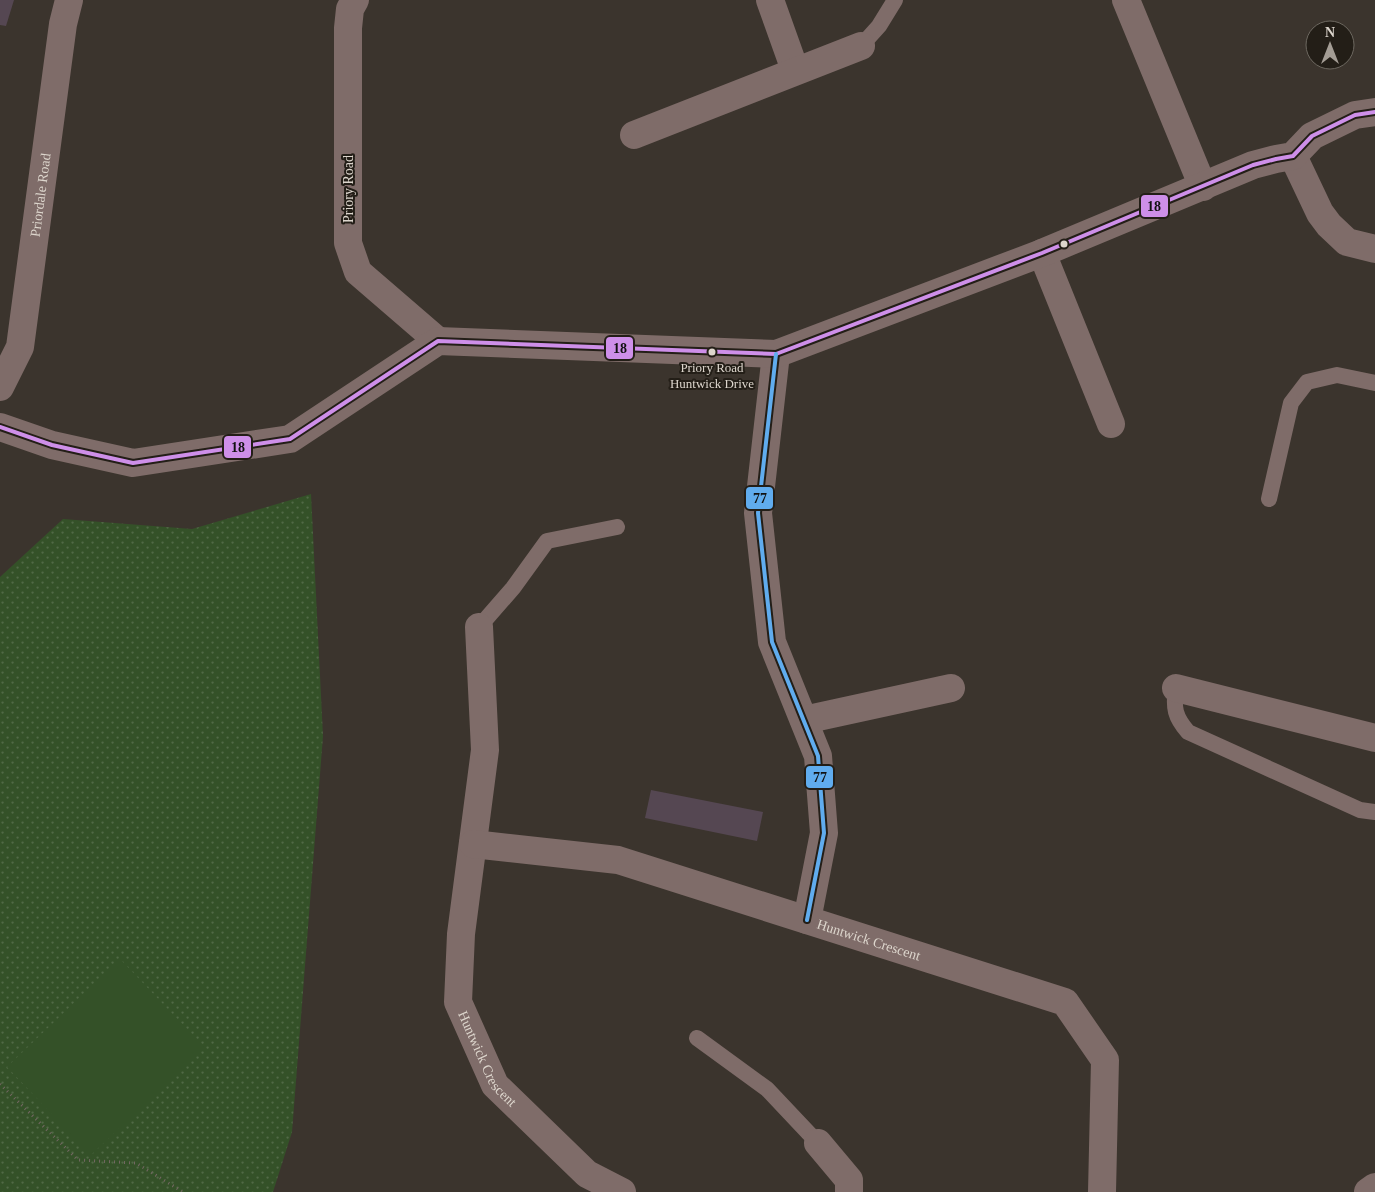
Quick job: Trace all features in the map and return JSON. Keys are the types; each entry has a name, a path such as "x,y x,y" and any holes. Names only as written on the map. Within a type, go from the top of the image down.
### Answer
{"street":[{"name":"Priordale Road","path":"0,387 20,347 62,34 69,0"},
{"name":"Priory Road","path":"354,0 350,9 348,28 348,243 358,272 438,341"},
{"path":"770,0 795,70"},
{"path":"1126,0 1203,187"},
{"path":"634,135 795,70 861,46"},
{"path":"0,427 52,445 133,463 290,438 438,341 776,354 1042,253 1253,165 1276,158 1293,156 1312,136 1355,116 1375,112"},
{"path":"1293,156 1320,213 1330,225 1347,242 1375,249"},
{"path":"1042,253 1111,424"},
{"path":"776,354 758,512 772,642 818,756 824,833 807,920"},
{"name":"Huntwick Crescent","path":"479,627 485,750 461,934 458,1002 495,1085 587,1174 622,1192"},
{"path":"804,720 951,688"},
{"path":"1176,688 1375,738"},
{"name":"Huntwick Crescent","path":"473,844 618,860 1065,1002 1105,1060 1102,1192"},
{"path":"818,1143 849,1180 849,1192"},
{"path":"1368,1192 1375,1187"}],"lane":[{"path":"861,46 879,26 895,0"},
{"path":"1269,500 1291,403 1307,382 1337,375 1375,383"},
{"path":"479,627 513,588 546,541 618,527"},
{"path":"1176,688 1174,702 1178,720 1188,732 1360,810 1375,812"},
{"path":"697,1038 767,1089 818,1143"}],"path":[{"path":"0,1084 78,1160 136,1163 183,1192"}],"green space":[{"path":"311,494 323,736 292,1132 273,1192 0,1192 0,577 63,519 192,529"},
{"path":"120,959 204,1047 91,1155 7,1067"}],"building":[{"path":"0,0 14,0 6,26 0,25"},
{"path":"651,790 763,812 757,841 645,818"}],"transit line":[{"name":"18","path":"0,427 52,445 133,463 290,439 438,341 776,354 1042,253 1253,165 1293,156 1312,136 1355,115 1375,112"},
{"name":"77","path":"776,354 758,513 772,642 818,756 824,833 807,920"}],"place":[{"name":"Priory Road Huntwick Drive","path":"712,352"}]}
